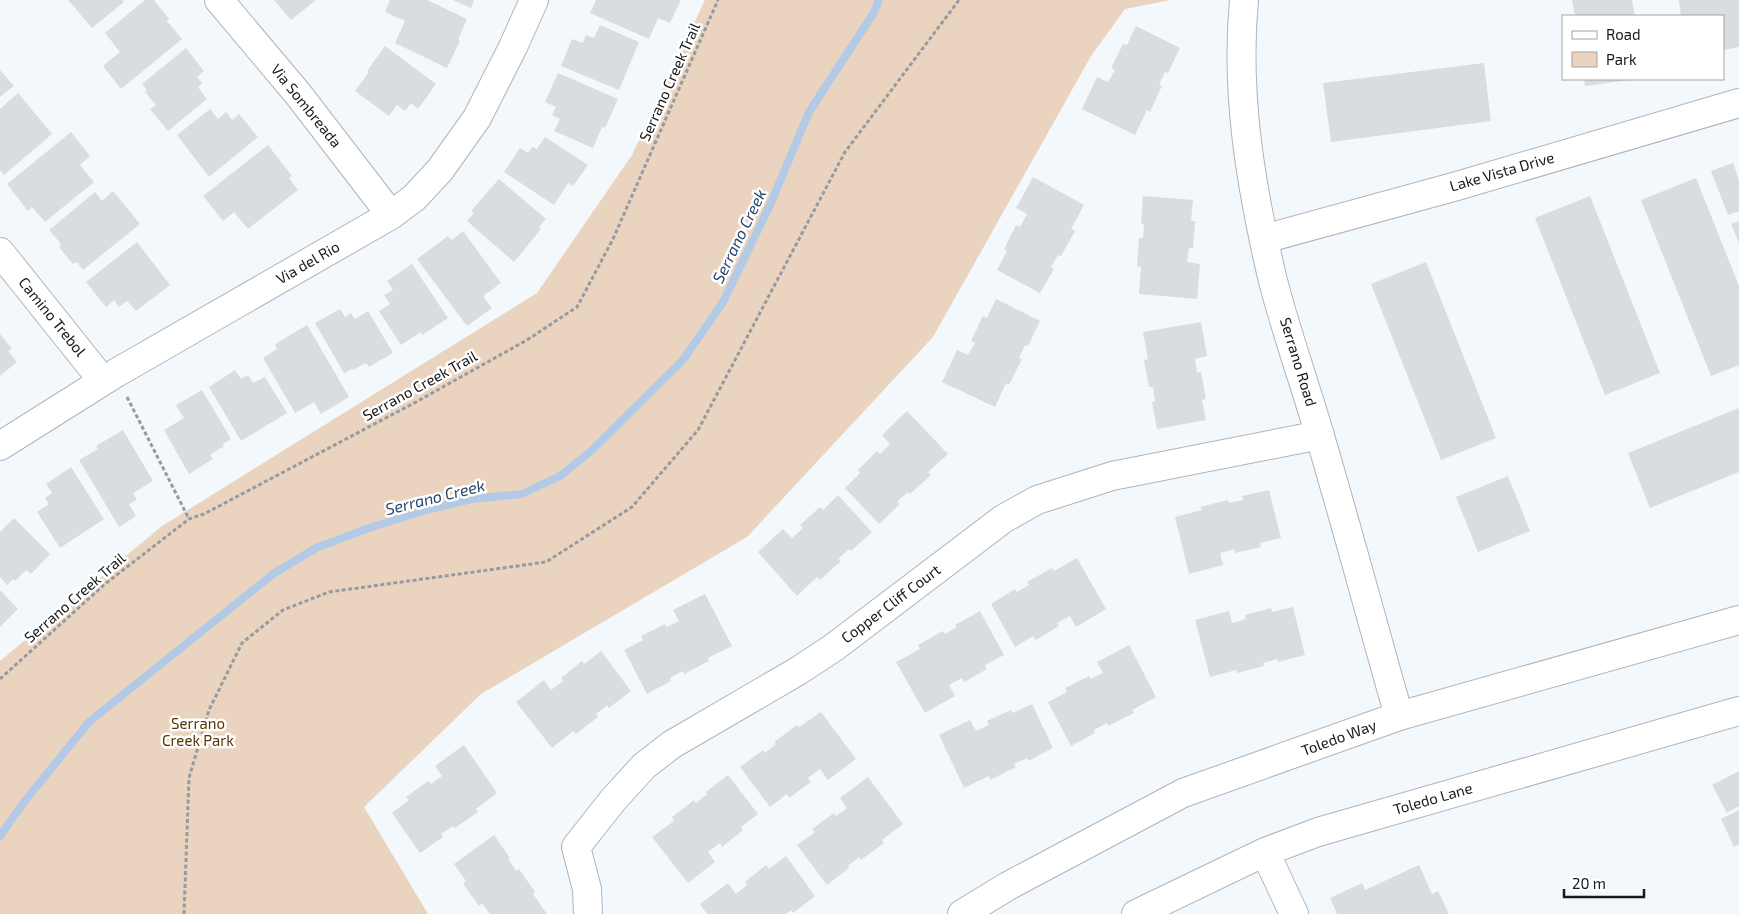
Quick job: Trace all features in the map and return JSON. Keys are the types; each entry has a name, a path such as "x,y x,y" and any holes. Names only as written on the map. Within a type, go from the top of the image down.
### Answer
{"street":[{"name":"Via Sombreada","path":"219,0 298,94 391,215"},
{"name":"Via del Rio","path":"0,446 109,377 391,215 414,198 440,170 477,118 513,48 534,0"},
{"name":"Serrano Road","path":"1244,0 1241,30 1242,90 1250,175 1272,278 1320,435 1399,716"},
{"name":"Lake Vista Drive","path":"1264,239 1457,186 1739,103"},
{"name":"Camino Trebol","path":"0,252 109,377"},
{"name":"Copper Cliff Court","path":"588,914 586,889 576,847 613,800 644,766 671,745 798,671 833,648 1003,518 1037,500 1112,476 1320,435"},
{"name":"Toledo Way","path":"962,914 1008,886 1183,793 1399,716 1739,620"},
{"name":"Toledo Lane","path":"1136,914 1265,852 1318,832 1739,711"},
{"path":"1265,852 1294,914"}],"path":[{"name":"Serrano Creek Trail","path":"0,679 105,584 189,519 204,514 416,402 527,340 577,307 613,239 718,0"},
{"path":"184,914 189,778 209,710 242,644 283,610 329,592 546,562 632,507 698,430 844,152 959,0"},
{"path":"109,377 189,519"}],"green space":[{"name":"Serrano Creek Park","path":"705,0 1171,0 1125,9 1091,56 933,337 747,537 481,694 364,807 428,914 0,914 0,661 162,526 537,293 632,155"}],"building":[{"path":"68,0 123,0 124,2 92,28"},
{"path":"145,0 154,0 169,19 167,21 182,39 121,89 103,66 120,52 105,33"},
{"path":"274,0 316,0 291,20"},
{"path":"390,0 427,0 467,19 458,40 460,41 447,68 395,43 405,21 385,12"},
{"path":"453,0 474,0 471,8"},
{"path":"596,0 681,0 670,23 658,18 649,39 590,13"},
{"path":"1572,0 1632,0 1635,15 1575,15"},
{"path":"1679,0 1739,0 1739,47 1724,50 1724,15 1681,15"},
{"path":"600,25 639,42 619,90 561,66 572,39 583,43 586,35 594,38"},
{"path":"1136,26 1180,48 1168,73 1165,72 1159,85 1162,86 1150,112 1147,110 1135,135 1082,109 1097,77 1108,82 1115,70 1111,68 1123,44 1127,45"},
{"path":"385,46 436,84 418,109 411,103 405,111 397,105 389,116 355,91"},
{"path":"186,48 204,71 197,77 202,83 198,87 207,99 168,131 150,109 156,105 145,92 147,90 142,84"},
{"path":"1484,63 1491,121 1331,142 1323,83"},
{"path":"0,70 14,86 0,97"},
{"path":"558,73 618,99 605,128 602,127 593,148 554,131 560,119 552,115 556,107 545,102"},
{"path":"1584,80 1629,80 1585,86"},
{"path":"18,93 52,134 4,175 0,170 0,109"},
{"path":"210,109 218,119 226,112 232,120 239,114 258,137 209,177 177,135"},
{"path":"71,132 90,156 80,165 94,182 45,222 32,207 28,211 7,184"},
{"path":"545,137 588,165 573,186 568,183 554,205 504,172 520,148 528,153 532,147 537,149"},
{"path":"268,145 292,176 289,178 298,190 248,229 234,212 223,221 203,196"},
{"path":"1733,163 1739,180 1739,211 1728,215 1711,171"},
{"path":"1033,177 1084,205 1071,229 1075,231 1061,256 1058,255 1051,267 1054,269 1040,293 997,270 1007,251 1004,249 1016,225 1020,227 1027,214 1016,208"},
{"path":"1696,178 1739,286 1739,365 1711,376 1641,200"},
{"path":"499,179 546,219 539,227 541,229 514,262 467,221 474,213 471,211"},
{"path":"113,191 140,224 83,270 77,262 73,264 59,247 61,244 49,230 95,192 102,201"},
{"path":"1143,196 1193,200 1191,221 1195,221 1193,248 1189,248 1187,262 1200,264 1197,299 1139,294 1141,267 1137,266 1139,238 1143,238 1144,224 1141,224"},
{"path":"1590,196 1660,373 1605,395 1535,218"},
{"path":"1739,221 1739,243 1731,224"},
{"path":"463,231 501,283 483,296 492,308 467,326 417,259 448,236 452,240"},
{"path":"137,242 170,285 136,311 127,301 119,307 114,300 106,307 86,282"},
{"path":"1426,262 1496,438 1441,460 1371,284"},
{"path":"412,264 448,318 422,335 421,332 401,345 379,311 390,304 384,295 393,290 387,281"},
{"path":"996,299 1040,321 1028,346 1025,345 1019,358 1022,359 1009,385 1006,383 995,407 942,382 957,350 968,355 975,343 971,341 983,316 987,318"},
{"path":"340,309 345,317 351,313 355,319 368,311 393,353 369,367 366,363 344,373 315,323"},
{"path":"1201,322 1207,356 1195,359 1197,373 1201,372 1206,399 1202,400 1206,420 1157,429 1152,402 1155,401 1153,387 1149,387 1144,360 1148,359 1143,332"},
{"path":"307,325 349,397 321,414 314,402 295,413 263,358 277,349 275,344"},
{"path":"0,334 12,349 8,351 17,362 0,376"},
{"path":"235,370 241,379 248,375 253,383 265,377 287,413 241,441 209,387"},
{"path":"202,390 231,439 210,455 213,459 189,474 164,430 184,418 176,405"},
{"path":"1739,408 1739,472 1650,508 1628,453"},
{"path":"907,411 948,454 928,472 931,475 910,494 908,492 897,502 900,504 879,524 845,488 860,473 858,470 877,451 880,454 890,444 882,435"},
{"path":"123,430 153,481 133,493 137,500 129,504 136,516 119,527 79,460 98,449 96,446"},
{"path":"71,467 104,519 60,548 37,512 49,504 45,498 52,493 46,484"},
{"path":"1508,476 1530,531 1478,552 1456,497"},
{"path":"1269,490 1281,538 1260,543 1261,547 1235,553 1234,549 1220,553 1223,565 1189,574 1175,517 1202,510 1200,507 1228,500 1229,503 1243,500 1242,496"},
{"path":"838,495 872,532 851,551 849,549 838,559 841,561 820,580 817,577 797,596 758,552 783,529 792,538 803,528 800,525 820,507 823,510"},
{"path":"14,518 50,554 31,574 26,570 15,581 13,579 7,585 0,577 0,532"},
{"path":"1077,558 1106,609 1076,627 1070,616 1057,623 1059,626 1036,640 1033,636 1015,647 991,604 1015,589 1017,592 1029,585 1027,582 1052,568 1054,571"},
{"path":"0,590 18,609 0,627"},
{"path":"705,594 732,646 708,658 709,661 684,674 683,671 670,678 671,681 647,694 624,650 643,640 641,636 665,624 666,627 679,621 673,610"},
{"path":"1293,607 1305,655 1278,662 1277,659 1263,663 1264,666 1237,673 1236,670 1210,677 1195,620 1229,611 1232,623 1246,619 1245,615 1271,608 1272,612"},
{"path":"980,611 1004,655 985,665 987,669 964,682 962,678 949,685 955,696 925,713 896,662 920,649 918,645 943,631 945,634 957,627 955,625"},
{"path":"1129,645 1156,697 1132,710 1134,713 1108,726 1107,723 1094,730 1095,733 1071,746 1048,702 1067,692 1065,688 1089,676 1090,679 1103,673 1097,662"},
{"path":"601,651 631,691 609,708 607,705 596,714 598,717 576,734 573,731 552,748 516,702 544,680 551,690 563,681 561,678 582,661 584,664"},
{"path":"1032,704 1053,748 1028,761 1027,758 1014,764 1016,767 990,780 989,776 964,788 939,735 970,720 976,731 989,725 987,721 1011,710 1013,713"},
{"path":"821,712 856,759 828,780 820,769 808,778 811,782 789,798 787,794 770,807 740,767 763,750 765,753 776,744 774,742 797,725 799,727"},
{"path":"464,745 497,793 476,809 478,812 455,828 453,826 441,834 443,837 420,853 392,813 409,800 406,797 428,781 431,784 442,776 435,766"},
{"path":"1739,771 1739,806 1727,813 1712,785"},
{"path":"728,775 758,814 741,827 743,830 722,847 720,843 708,852 715,862 688,883 652,837 674,821 672,817 694,800 696,803 707,794 706,792"},
{"path":"868,777 903,824 882,840 884,843 861,860 859,857 848,866 849,868 827,885 797,845 815,832 812,829 834,813 836,816 847,808 840,798"},
{"path":"1739,810 1739,844 1734,847 1721,819"},
{"path":"494,835 510,858 508,859 516,871 519,869 535,892 533,894 547,914 490,914 482,903 479,906 463,884 466,881 454,864"},
{"path":"786,856 815,896 793,913 791,910 786,914 707,914 700,904 728,883 736,894 747,885 745,882 766,865 769,869"},
{"path":"1419,865 1432,894 1438,891 1449,914 1337,914 1330,898 1362,883 1365,890"}],"waterway":[{"name":"Serrano Creek","path":"0,836 24,802 89,722 273,574 316,548 366,529 426,510 472,499 522,494 560,476 591,451 683,360 723,302 770,205 809,112 873,14 879,0"}]}
